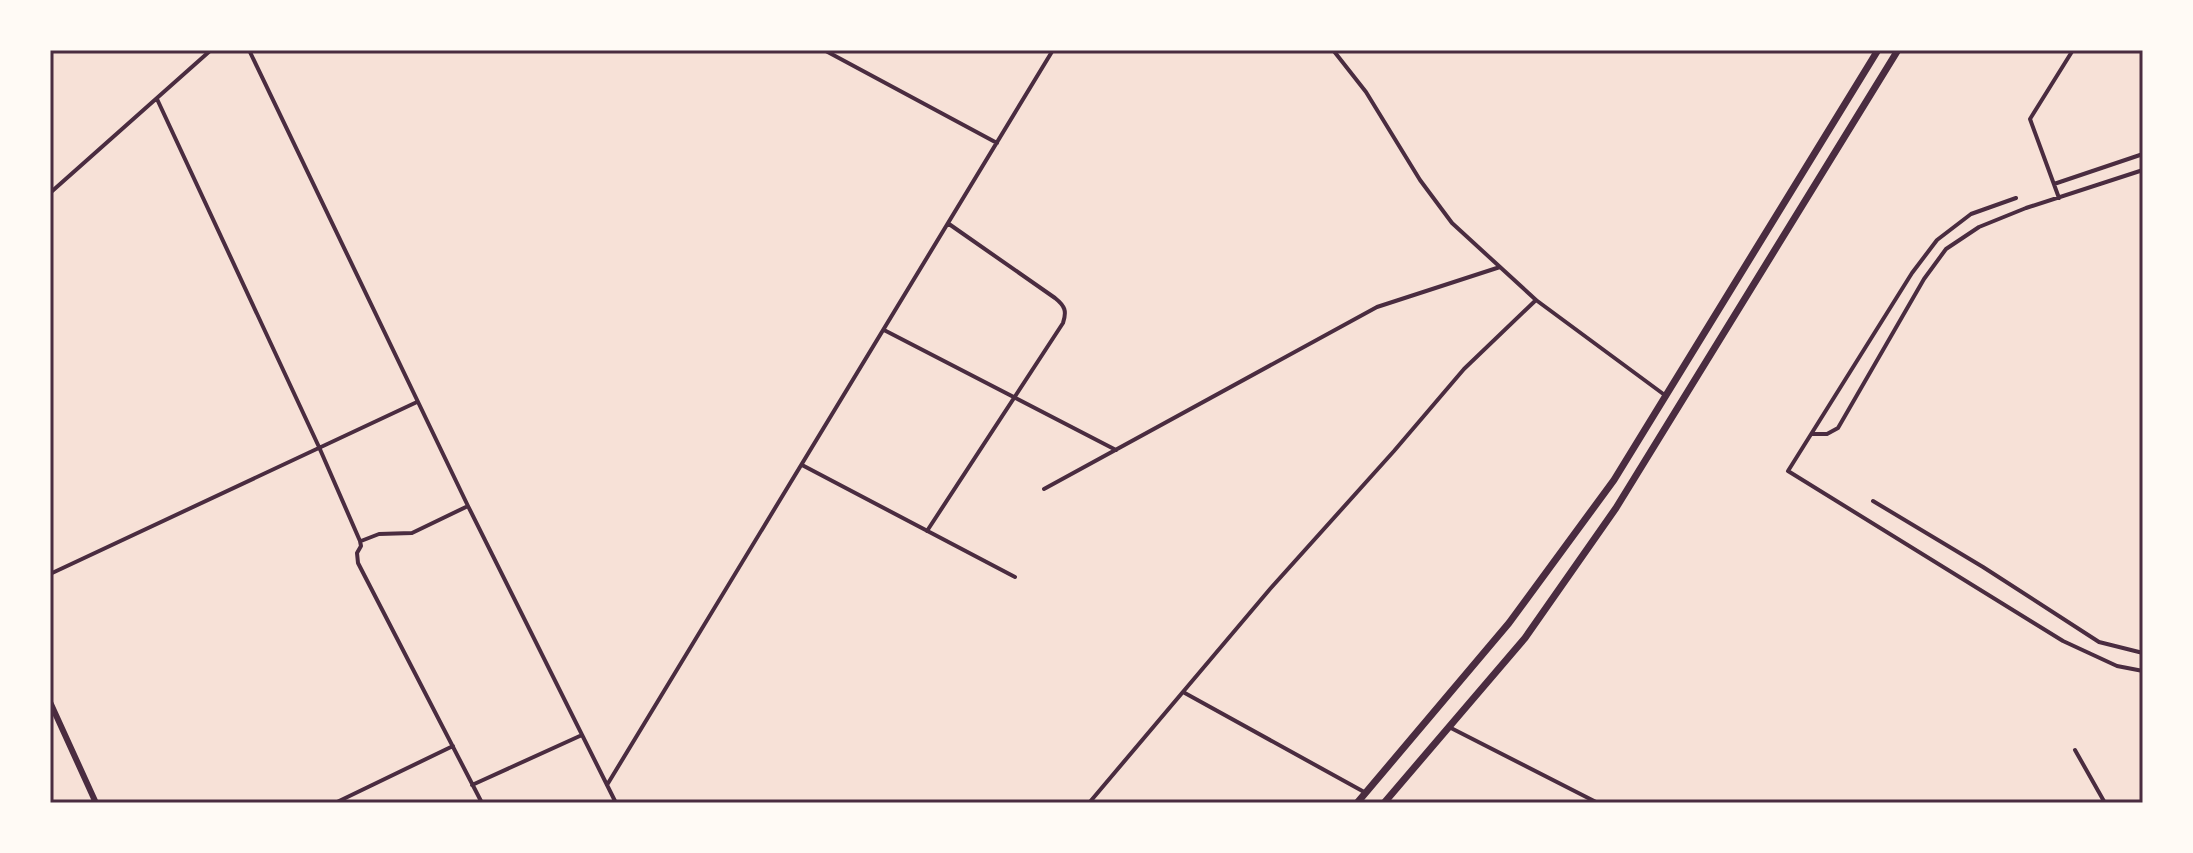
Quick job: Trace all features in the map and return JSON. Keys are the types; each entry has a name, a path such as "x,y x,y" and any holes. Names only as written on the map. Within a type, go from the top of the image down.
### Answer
{"highway":[{"path":"1357,803 1509,623 1614,480 1878,50"},
{"path":"1384,803 1525,638 1616,508 1898,50"},
{"path":"1831,126 1846,135"}],"street":[{"path":"50,193 211,50"},
{"path":"249,50 468,506 616,803"},
{"path":"824,50 997,143"},
{"path":"607,785 1053,50"},
{"path":"1333,50 1366,92 1420,180 1452,223 1536,300 1666,396"},
{"path":"2059,198 2030,119 2073,50"},
{"path":"157,99 360,541 358,563 482,803"},
{"path":"2053,184 2143,154"},
{"path":"1812,434 1827,434 1838,428 1924,279 1946,249 1979,227 2143,170"},
{"path":"2016,198 1971,214 1937,240 1912,273 1788,471 2063,641 2117,666 2143,671"},
{"path":"927,531 1063,323 1066,313 1064,305 949,224"},
{"path":"1044,489 1377,307 1500,267"},
{"path":"1089,803 1464,369 1536,300"},
{"path":"884,330 1116,450"},
{"path":"50,574 418,402"},
{"path":"802,465 1015,577"},
{"path":"1873,501 2099,642 2143,653"},
{"path":"360,541 379,534 412,533 468,506"},
{"path":"1183,692 1366,793"},
{"path":"50,702 96,803"},
{"path":"1449,727 1598,803"},
{"path":"472,785 582,735"},
{"path":"335,803 453,746"},
{"path":"2075,750 2105,803"}]}
